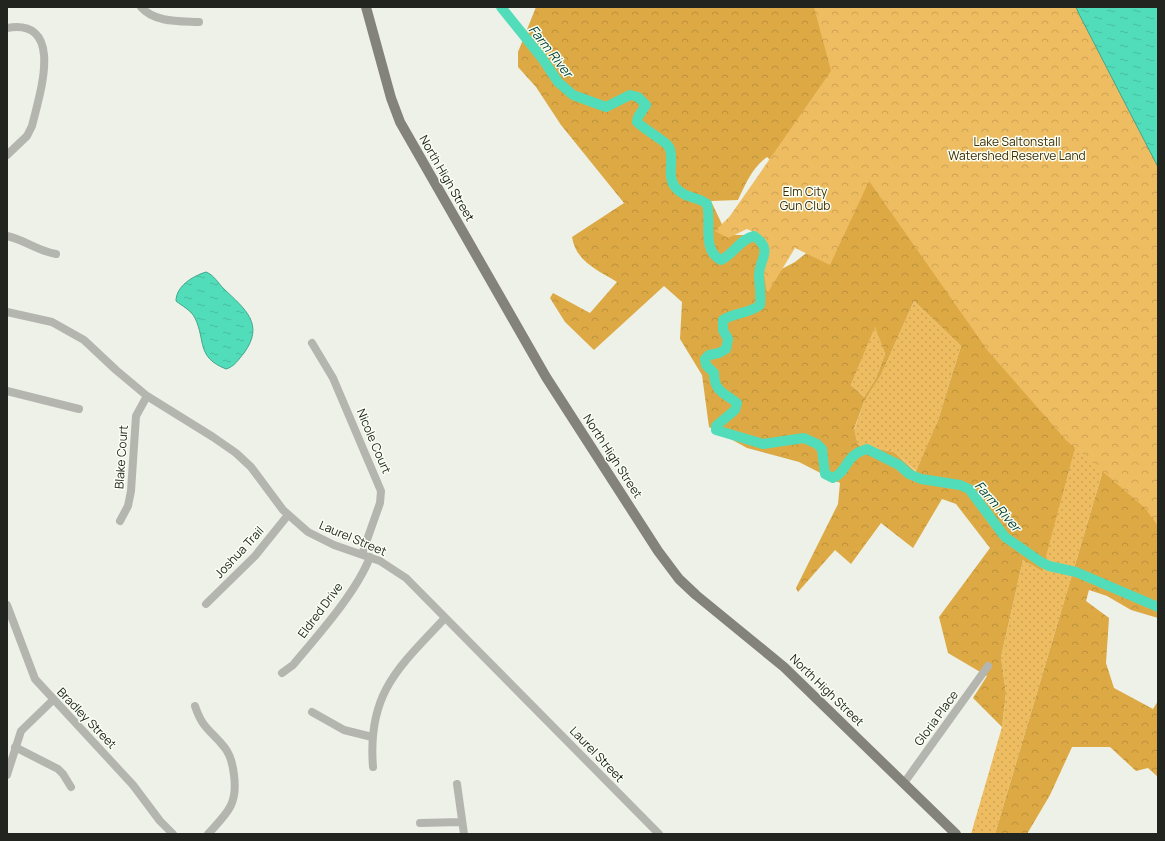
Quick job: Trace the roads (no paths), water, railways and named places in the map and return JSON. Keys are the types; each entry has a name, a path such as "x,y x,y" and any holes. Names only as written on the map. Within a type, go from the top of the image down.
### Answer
{"main road":[{"name":"North High Street","path":"366,7 391,98 406,133 546,377 658,551 679,579 691,591 784,667 956,834"}],"street":[{"path":"141,7 151,15 161,19 199,22"},
{"path":"7,28 22,27 32,31 41,42 46,56 32,126 27,136 7,155"},
{"path":"7,236 18,239 39,250 56,254"},
{"name":"Laurel Street","path":"7,312 43,320 69,331 84,340 147,396 236,453 255,472 288,515 316,537 334,545 370,557 388,566 406,578 659,834"},
{"name":"Nicole Court","path":"312,343 336,384 381,490 380,503 362,554"},
{"path":"7,391 79,409"},
{"name":"Blake Court","path":"120,521 128,506 131,491 136,416 147,396"},
{"name":"Joshua Trail","path":"206,604 255,556 288,515"},
{"name":"Eldred Drive","path":"282,673 296,661 343,601 363,572 370,557"},
{"name":"Bradley Street","path":"7,605 31,671 40,685 133,784 160,821 172,834"},
{"path":"373,767 372,737 377,712 390,681 407,656 445,618"},
{"name":"Gloria Place","path":"904,783 988,666"},
{"path":"7,775 21,732 53,700"},
{"path":"195,706 200,722 229,755 235,783 232,805 208,834"},
{"path":"312,712 344,730 372,737"},
{"path":"15,747 58,770 63,774 71,787"},
{"path":"457,784 461,822 464,834"},
{"path":"420,823 461,822"}],"water":[{"path":"1076,7 1158,7 1158,167 1079,14"},
{"path":"206,272 214,277 239,303 250,318 252,325 253,334 250,343 234,365 226,369 210,359 206,354 195,318 189,310 176,301 179,291 186,282"}],"waterway":[{"name":"Farm River","path":"501,7 542,58 558,82 573,95 606,107 630,95 638,97 646,105 638,117 637,122 669,147 671,152 671,177 675,187 683,194 703,201 707,204 709,243 711,250 715,255 721,260 745,240 754,236 764,246 765,251 759,271 760,305 756,308 723,320 723,330 728,339 726,349 719,353 709,355 705,359 706,365 714,373 714,379 718,388 737,403 735,410 716,426 716,430 763,444 804,438 817,444 822,449 825,474 833,478 842,472 850,459 859,452 867,449 899,465 909,474 921,479 960,485 969,489 1005,537 1041,562 1049,566 1076,572 1158,607"}],"park label":[{"name":"Lake Saltonstall Watershed Reserve Land","path":"1017,148"},
{"name":"Elm City Gun Club","path":"805,198"}]}
